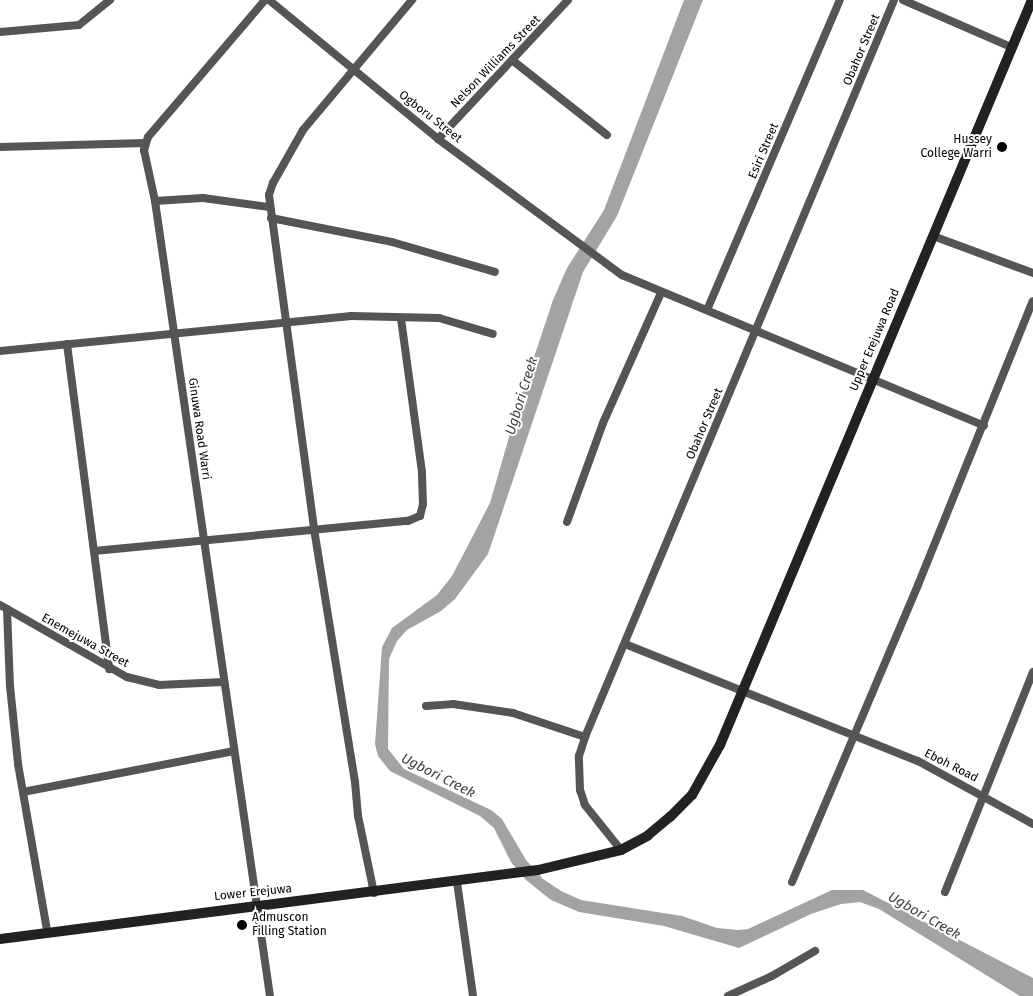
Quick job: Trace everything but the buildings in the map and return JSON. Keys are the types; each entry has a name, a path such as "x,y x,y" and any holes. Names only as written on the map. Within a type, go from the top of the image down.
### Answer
{"street":[{"path":"0,32 78,25 110,0"},
{"path":"0,147 145,143 221,48 264,0"},
{"name":"Ogboru Street","path":"269,0 438,139 622,275 661,293 707,310 984,426"},
{"path":"374,892 358,816 355,782 314,528 269,207 272,183 290,149 412,0"},
{"name":"Nelson Williams Street","path":"438,139 568,0"},
{"name":"Esiri Street","path":"707,310 840,0"},
{"name":"Obahor Street","path":"621,850 585,805 580,790 579,756 584,737 625,644 894,0"},
{"path":"903,0 1011,47"},
{"name":"Upper Erejuwa Road","path":"621,850 646,836 692,795 720,745 871,379 1032,0"},
{"path":"512,60 607,135"},
{"name":"Ginuwa Road Warri","path":"145,143 270,996"},
{"path":"155,201 204,198 269,207"},
{"path":"271,218 441,254 495,272"},
{"path":"932,236 1033,273"},
{"path":"567,522 603,423 661,293"},
{"path":"792,882 984,426 1033,301"},
{"path":"0,351 286,320 351,316 439,318 493,334"},
{"path":"94,551 314,528 408,521 420,516 423,489 401,318"},
{"path":"67,344 109,668"},
{"path":"4,607 10,686 23,792 47,931"},
{"name":"Enemejuwa Street","path":"4,607 109,668 159,685 223,682"},
{"name":"Eboh Road","path":"625,644 918,762 983,795 1033,824"},
{"path":"945,892 1033,672"},
{"path":"426,706 454,704 513,713 584,737"},
{"path":"23,792 234,751"},
{"name":"Lower Erejuwa","path":"0,938 256,904 456,882 538,870 621,850"},
{"path":"456,882 473,996"},
{"path":"728,996 772,976 816,951"}],"water":[{"name":"Ugbori Creek","path":"684,0 703,0 617,216 583,272 488,554 455,599 441,611 407,630 397,641 389,659 388,749 404,769 491,810 502,819 526,860 543,879 561,891 581,900 682,916 717,928 738,930 748,929 832,890 863,890 1033,978 1033,996 1020,996 879,909 860,902 841,904 811,914 739,948 664,926 579,912 551,900 526,880 511,862 494,828 480,816 390,771 378,756 375,744 382,647 392,628 437,595 452,576 490,503 520,399 553,300 567,268 604,210"}],"place":[{"name":"Hussey College Warri","path":"1002,147"},
{"name":"Admuscon Filling Station","path":"242,925"}]}
